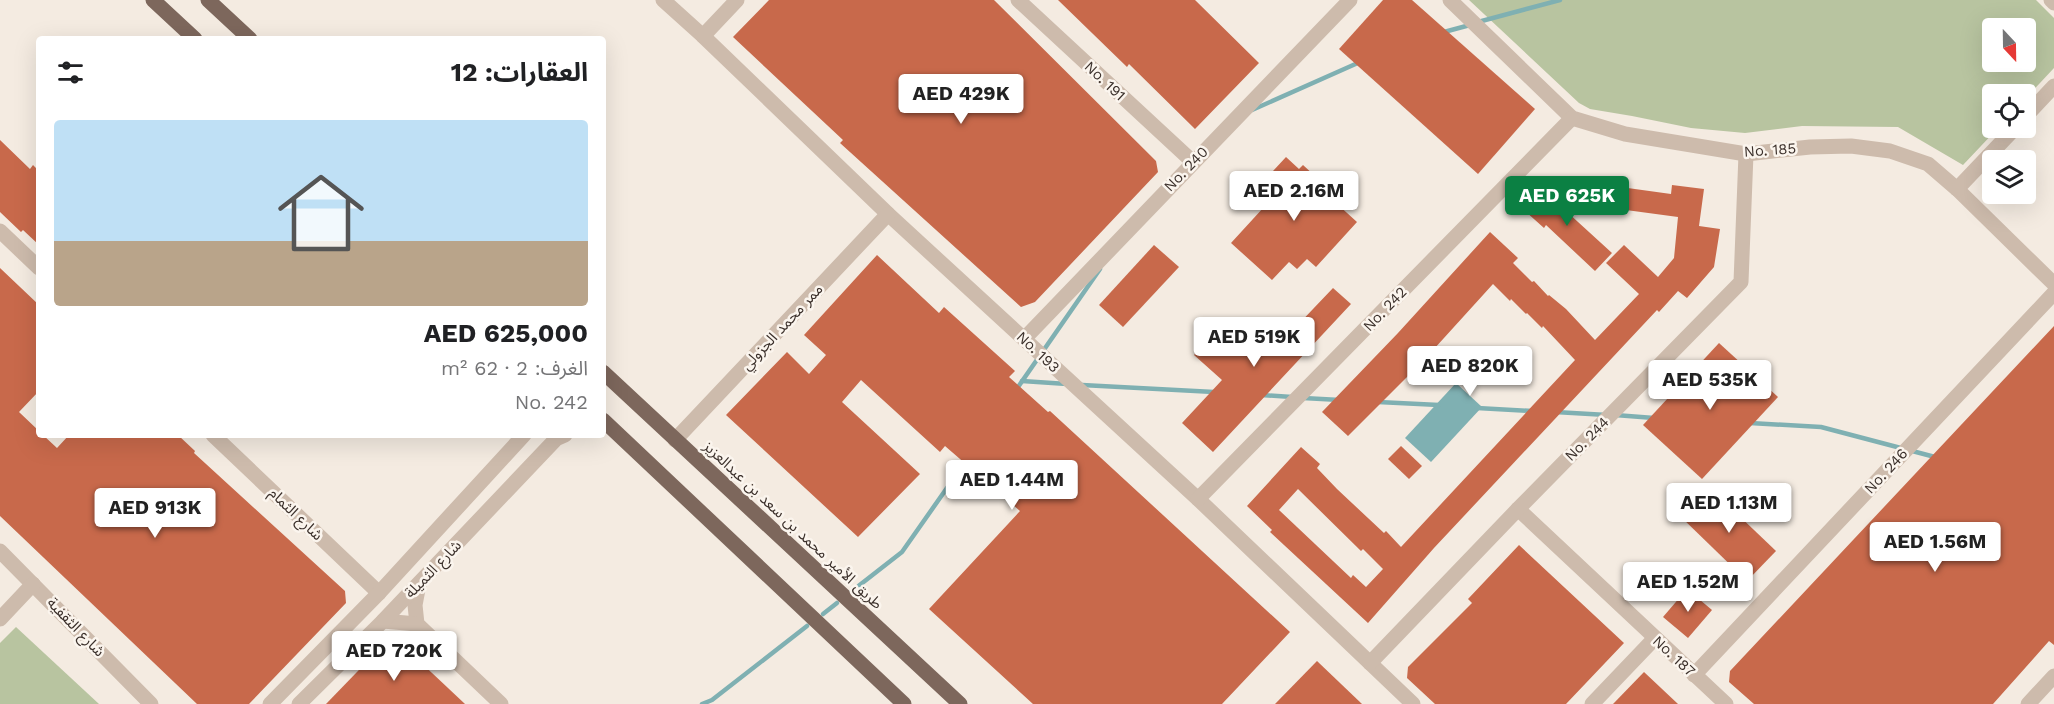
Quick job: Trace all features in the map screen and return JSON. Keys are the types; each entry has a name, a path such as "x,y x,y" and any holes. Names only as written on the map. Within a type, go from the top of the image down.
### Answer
{"main road":[{"path":"153,0 192,36"},
{"path":"208,0 247,36"},
{"name":"طريق الأمير محمد بن سعد بن عبدالعزيز","path":"606,375 960,704"},
{"path":"607,427 904,704"}],"street":[{"name":"No. 193","path":"663,0 888,214 1198,499 1413,704"},
{"path":"703,36 737,0"},
{"name":"No. 191","path":"1018,0 1192,162"},
{"name":"No. 240","path":"1024,339 1350,0"},
{"name":"No. 185","path":"1450,0 1572,118 1625,134 1746,154 1810,147 1851,146 1890,151 1928,164 1957,189 2054,284"},
{"path":"2036,105 2054,86"},
{"name":"No. 242","path":"1198,499 1572,118"},
{"path":"1957,189 2005,138"},
{"name":"No. 244","path":"1370,663 1742,282 1746,154"},
{"name":"ممر محمد الجزولي","path":"675,440 888,214"},
{"path":"0,231 36,265"},
{"name":"No. 246","path":"1694,675 2054,293"},
{"name":"شارع الثمام","path":"216,438 379,593"},
{"name":"شارع الثميلة","path":"270,704 379,593 521,438"},
{"name":"شارع الثميلة","path":"299,704 383,621 560,438"},
{"name":"No. 187","path":"1518,509 1726,704"},
{"name":"شارع الثقفية","path":"0,551 151,704"},
{"path":"0,619 33,584"},
{"path":"417,624 415,605 419,584"},
{"path":"383,621 417,624 501,704"},
{"path":"1592,704 1655,638"},
{"path":"2028,704 2054,676"}],"green space":[{"path":"1469,0 2036,0 2054,18 2054,68 2036,87 2036,84 1982,84 1982,138 1989,138 1963,165 1898,127 1802,126 1745,133 1691,128 1590,109 1579,103"},
{"path":"16,627 99,704 0,704 0,643"}],"water":[{"path":"1456,383 1482,407 1431,462 1405,438"}],"building":[{"path":"769,0 994,0 1156,161 1158,172 1035,302 1021,307 840,143 843,140 733,37"},
{"path":"1058,0 1195,0 1259,63 1195,129 1129,64 1127,67"},
{"path":"1383,0 1412,0 1535,109 1478,174 1339,49"},
{"path":"0,140 30,169 33,165 36,168 36,242 23,230 21,232 0,212"},
{"path":"1286,157 1299,169 1303,165 1340,199 1336,203 1357,222 1316,267 1307,259 1297,269 1289,262 1272,280 1231,243 1274,196 1261,184"},
{"path":"1577,181 1671,194 1672,185 1704,189 1699,226 1720,229 1714,267 1687,298 1678,291 1659,312 1657,310 1434,548 1368,623 1270,532 1272,530 1247,506 1301,447 1320,464 1317,468 1337,489 1401,547 1575,360 1543,326 1542,328 1493,284 1424,360 1348,436 1322,412 1490,232 1518,258 1513,263 1548,296 1566,309 1595,340 1639,294 1606,263 1624,245 1658,277 1674,258 1678,217 1574,203","holes":["1298,489 1361,551 1363,549 1383,569 1366,587 1353,575 1351,578 1279,510"]},
{"path":"1551,183 1573,203 1555,201 1612,253 1595,271 1546,225 1544,228 1525,211"},
{"path":"1154,245 1179,267 1123,327 1099,305"},
{"path":"877,255 939,313 944,307 1015,371 1009,377 1048,412 1050,411 1290,632 1222,704 1033,704 929,609 1020,511 945,446 940,452 861,380 842,402 920,474 858,537 726,415 787,352 809,374 826,355 804,335"},
{"path":"0,268 36,302 36,394 19,412 36,428 36,438 46,438 57,448 66,438 181,438 195,451 194,453 345,591 346,603 249,704 197,704 0,516"},
{"path":"1333,288 1351,304 1213,452 1182,423 1222,380 1194,355 1224,322 1251,347 1279,317 1293,330"},
{"path":"2054,326 2054,645 2049,641 1993,704 1754,704 1729,682 1730,671"},
{"path":"1719,343 1778,397 1702,479 1643,425"},
{"path":"1401,446 1422,466 1409,479 1388,459"},
{"path":"1710,488 1776,551 1747,581 1681,517"},
{"path":"1519,545 1624,643 1566,704 1435,704 1407,678 1408,667 1472,603 1468,599"},
{"path":"1687,589 1712,610 1688,638 1663,617"},
{"path":"398,641 465,704 326,704 386,642"},
{"path":"1317,661 1362,704 1275,704"},
{"path":"1644,672 1678,704 1613,704"}],"waterway":[{"path":"1478,22 1560,0"},
{"path":"1444,32 1470,25"},
{"path":"1252,110 1360,62"},
{"path":"1016,390 1100,269"},
{"path":"1022,381 1067,384"},
{"path":"1082,385 1214,392"},
{"path":"1261,395 1292,397"},
{"path":"1303,398 1340,400"},
{"path":"1378,402 1439,405"},
{"path":"1477,408 1532,411"},
{"path":"1555,412 1607,415"},
{"path":"1615,415 1654,418"},
{"path":"1750,423 1821,427 1935,457"},
{"path":"852,591 902,552 968,458"},
{"path":"823,614 837,603"},
{"path":"702,704 712,700 807,626"}]}
